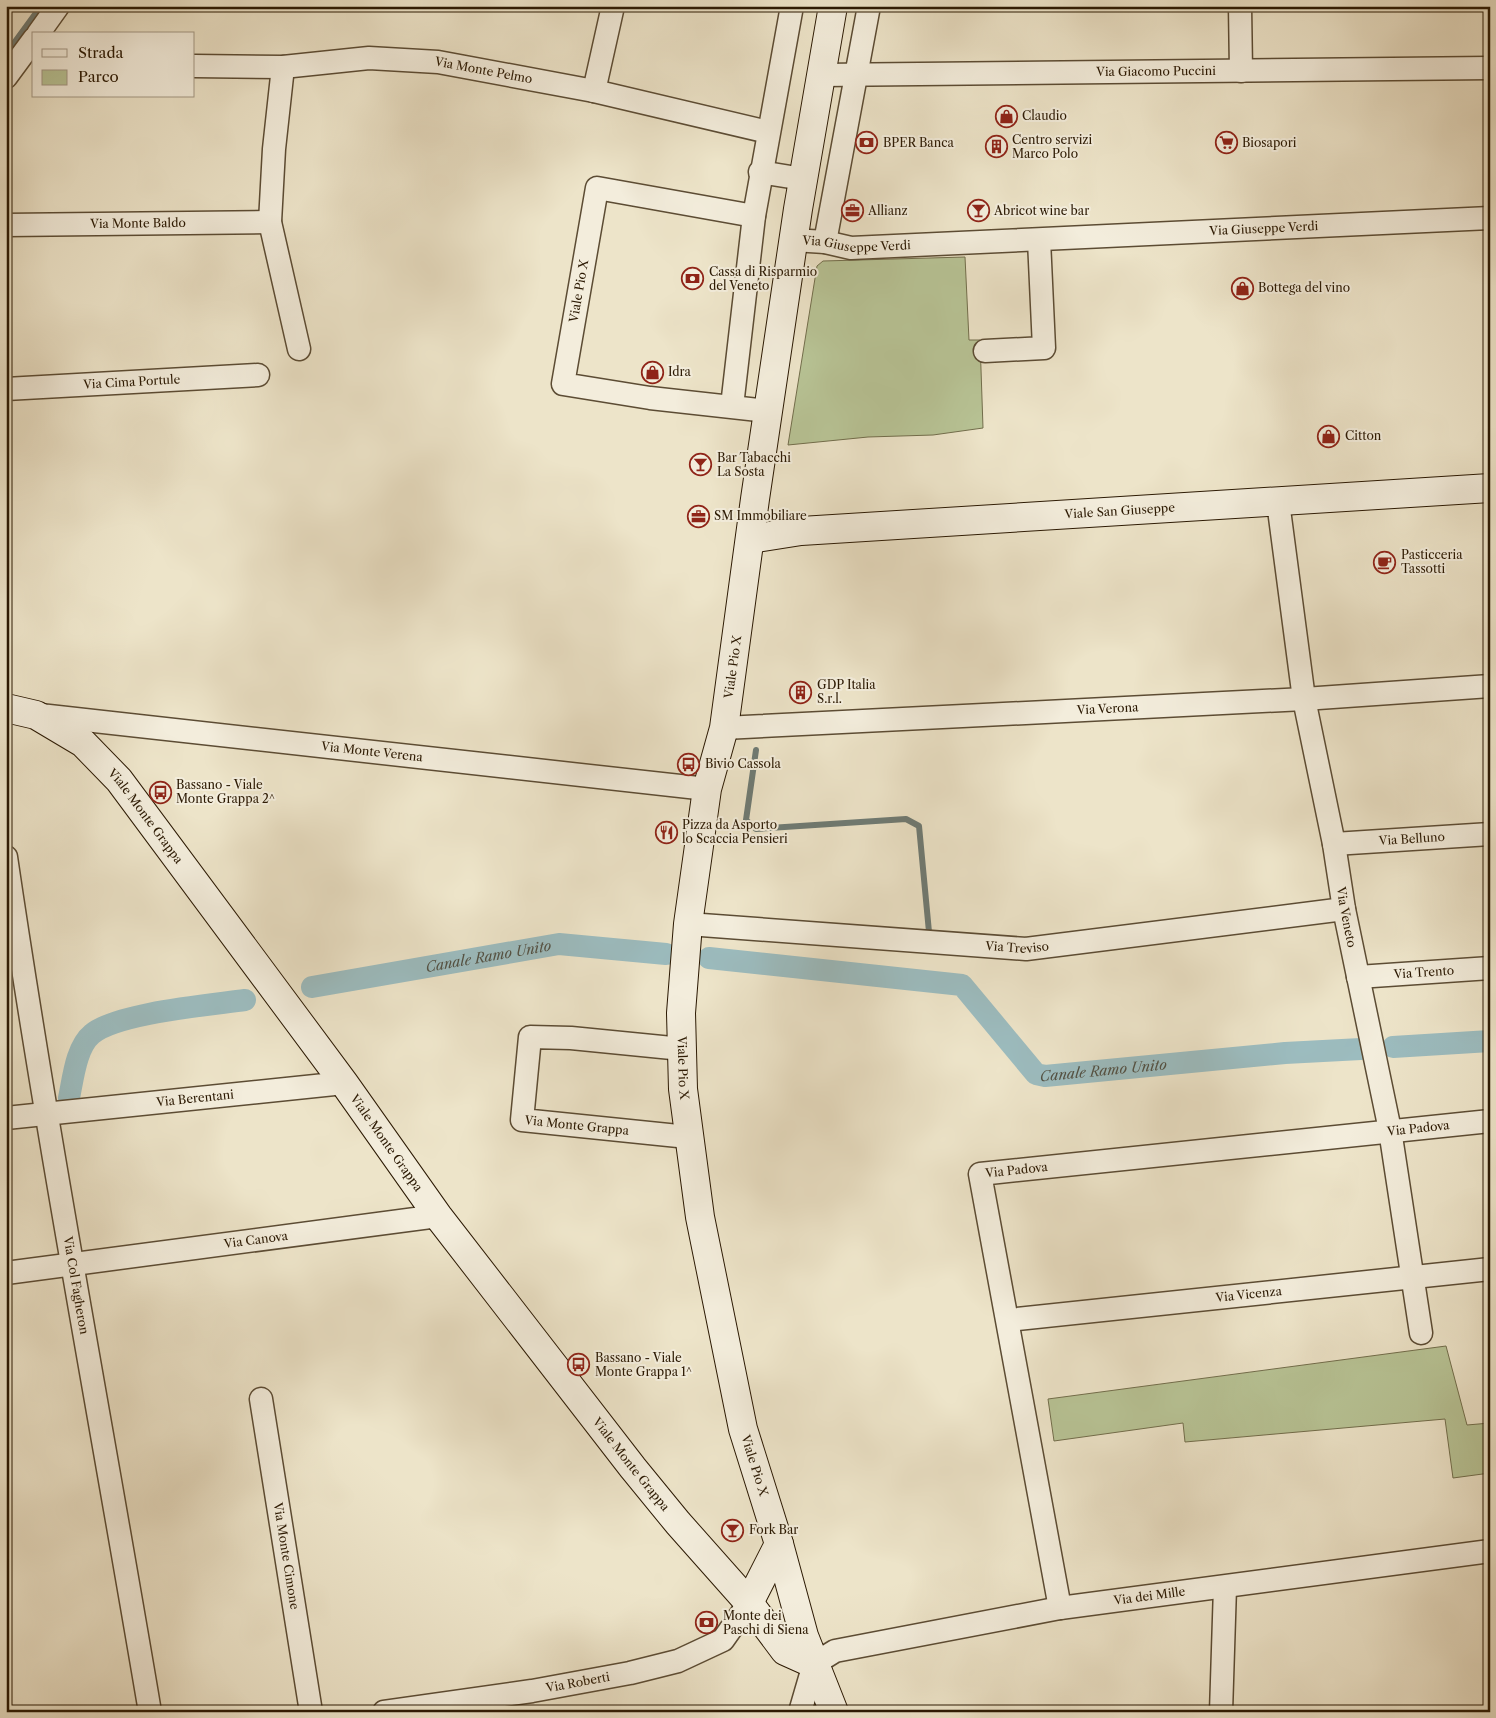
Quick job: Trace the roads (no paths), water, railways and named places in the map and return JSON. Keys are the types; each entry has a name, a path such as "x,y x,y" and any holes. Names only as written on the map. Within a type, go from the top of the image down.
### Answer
{"main road":[{"name":"Viale Pio X","path":"833,6 798,209 807,241 768,411 724,728 707,790 688,924 681,1013 683,1089 700,1218 743,1429 779,1544 794,1602 814,1664 834,1712"},
{"name":"Viale San Giuseppe","path":"750,539 801,532 1490,488"},
{"name":"Viale Monte Grappa","path":"6,708 36,715 83,743 118,780 344,1083 438,1216 632,1468 748,1603 785,1651 814,1664"},
{"path":"748,1603 779,1544"}],"street":[{"path":"40,32 58,6"},
{"path":"594,91 613,6"},
{"path":"732,406 760,172 792,6"},
{"name":"Viale Pio X","path":"807,241 834,197 869,6"},
{"path":"1240,6 1241,71"},
{"path":"6,78 32,44"},
{"name":"Via Monte Pelmo","path":"195,66 283,67 368,58 438,62 594,91 768,132"},
{"path":"283,67 274,149 270,222 299,348"},
{"name":"Via Giacomo Puccini","path":"821,75 1490,68"},
{"path":"760,172 803,179"},
{"name":"Viale Pio X","path":"754,216 597,188 564,384 650,398 768,411"},
{"path":"798,209 834,197"},
{"name":"Via Giuseppe Verdi","path":"807,241 851,248 1490,218"},
{"name":"Via Monte Baldo","path":"6,225 270,222"},
{"path":"985,351 1044,348 1039,240"},
{"name":"Via Cima Portule","path":"6,389 258,375"},
{"name":"Via Veneto","path":"1278,502 1304,699 1334,844 1344,909 1390,1130 1421,1333"},
{"name":"Via Verona","path":"724,728 1304,699 1490,686"},
{"name":"Via Monte Verena","path":"36,715 707,790"},
{"name":"Via Belluno","path":"1334,844 1490,834"},
{"name":"Via Col Fagheron","path":"7,861 45,1114 74,1265 150,1712"},
{"name":"Via Treviso","path":"688,924 1026,949 1344,909"},
{"name":"Via Trento","path":"1358,977 1490,968"},
{"name":"Via Monte Grappa","path":"682,1049 570,1038 530,1037 522,1120 688,1137"},
{"name":"Via Berentani","path":"6,1118 344,1083"},
{"name":"Via Padova","path":"1060,1608 980,1174 1490,1121"},
{"name":"Via Canova","path":"6,1273 438,1216"},
{"name":"Via Vicenza","path":"1008,1320 1490,1269"},
{"name":"Via Monte Cimone","path":"261,1399 311,1712"},
{"name":"Via dei Mille","path":"814,1664 835,1651 1060,1608 1490,1551"},
{"path":"1221,1712 1225,1587"},
{"name":"Via Roberti","path":"384,1712 532,1691 630,1673 678,1661 723,1640 748,1603"},
{"path":"800,1712 814,1664"}],"waterway":[{"path":"6,54 41,6"},
{"path":"756,750 746,820 756,829 906,819 919,826 929,932"},
{"name":"Canale Ramo Unito","path":"312,987 559,944 666,954"},
{"name":"Canale Ramo Unito","path":"709,958 962,985 1036,1074 1045,1076 1285,1053 1361,1049"},
{"name":"Canale Ramo Unito","path":"69,1098 76,1064 82,1047 92,1034 104,1027 142,1015 245,1000"},
{"name":"Canale Ramo Unito","path":"1393,1047 1490,1041"}],"place":[{"name":"Claudio","path":"1006,116"},
{"name":"BPER Banca","path":"867,143"},
{"name":"Biosapori","path":"1226,143"},
{"name":"Centro servizi Marco Polo","path":"996,147"},
{"name":"Allianz","path":"852,211"},
{"name":"Abricot wine bar","path":"978,211"},
{"name":"Cassa di Risparmio del Veneto","path":"693,279"},
{"name":"Bottega del vino","path":"1242,288"},
{"name":"Idra","path":"652,372"},
{"name":"Citton","path":"1329,436"},
{"name":"Bar Tabacchi La Sosta","path":"701,465"},
{"name":"SM Immobiliare","path":"698,516"},
{"name":"Pasticceria Tassotti","path":"1385,562"},
{"name":"GDP Italia S.r.l.","path":"801,692"},
{"name":"Bivio Cassola","path":"689,764"},
{"name":"Bassano - Viale Monte Grappa 2^","path":"160,792"},
{"name":"Pizza da Asporto lo Scaccia Pensieri","path":"666,832"},
{"name":"Bassano - Viale Monte Grappa 1^","path":"579,1365"},
{"name":"Fork Bar","path":"733,1530"},
{"name":"Monte dei Paschi di Siena","path":"707,1623"}]}
